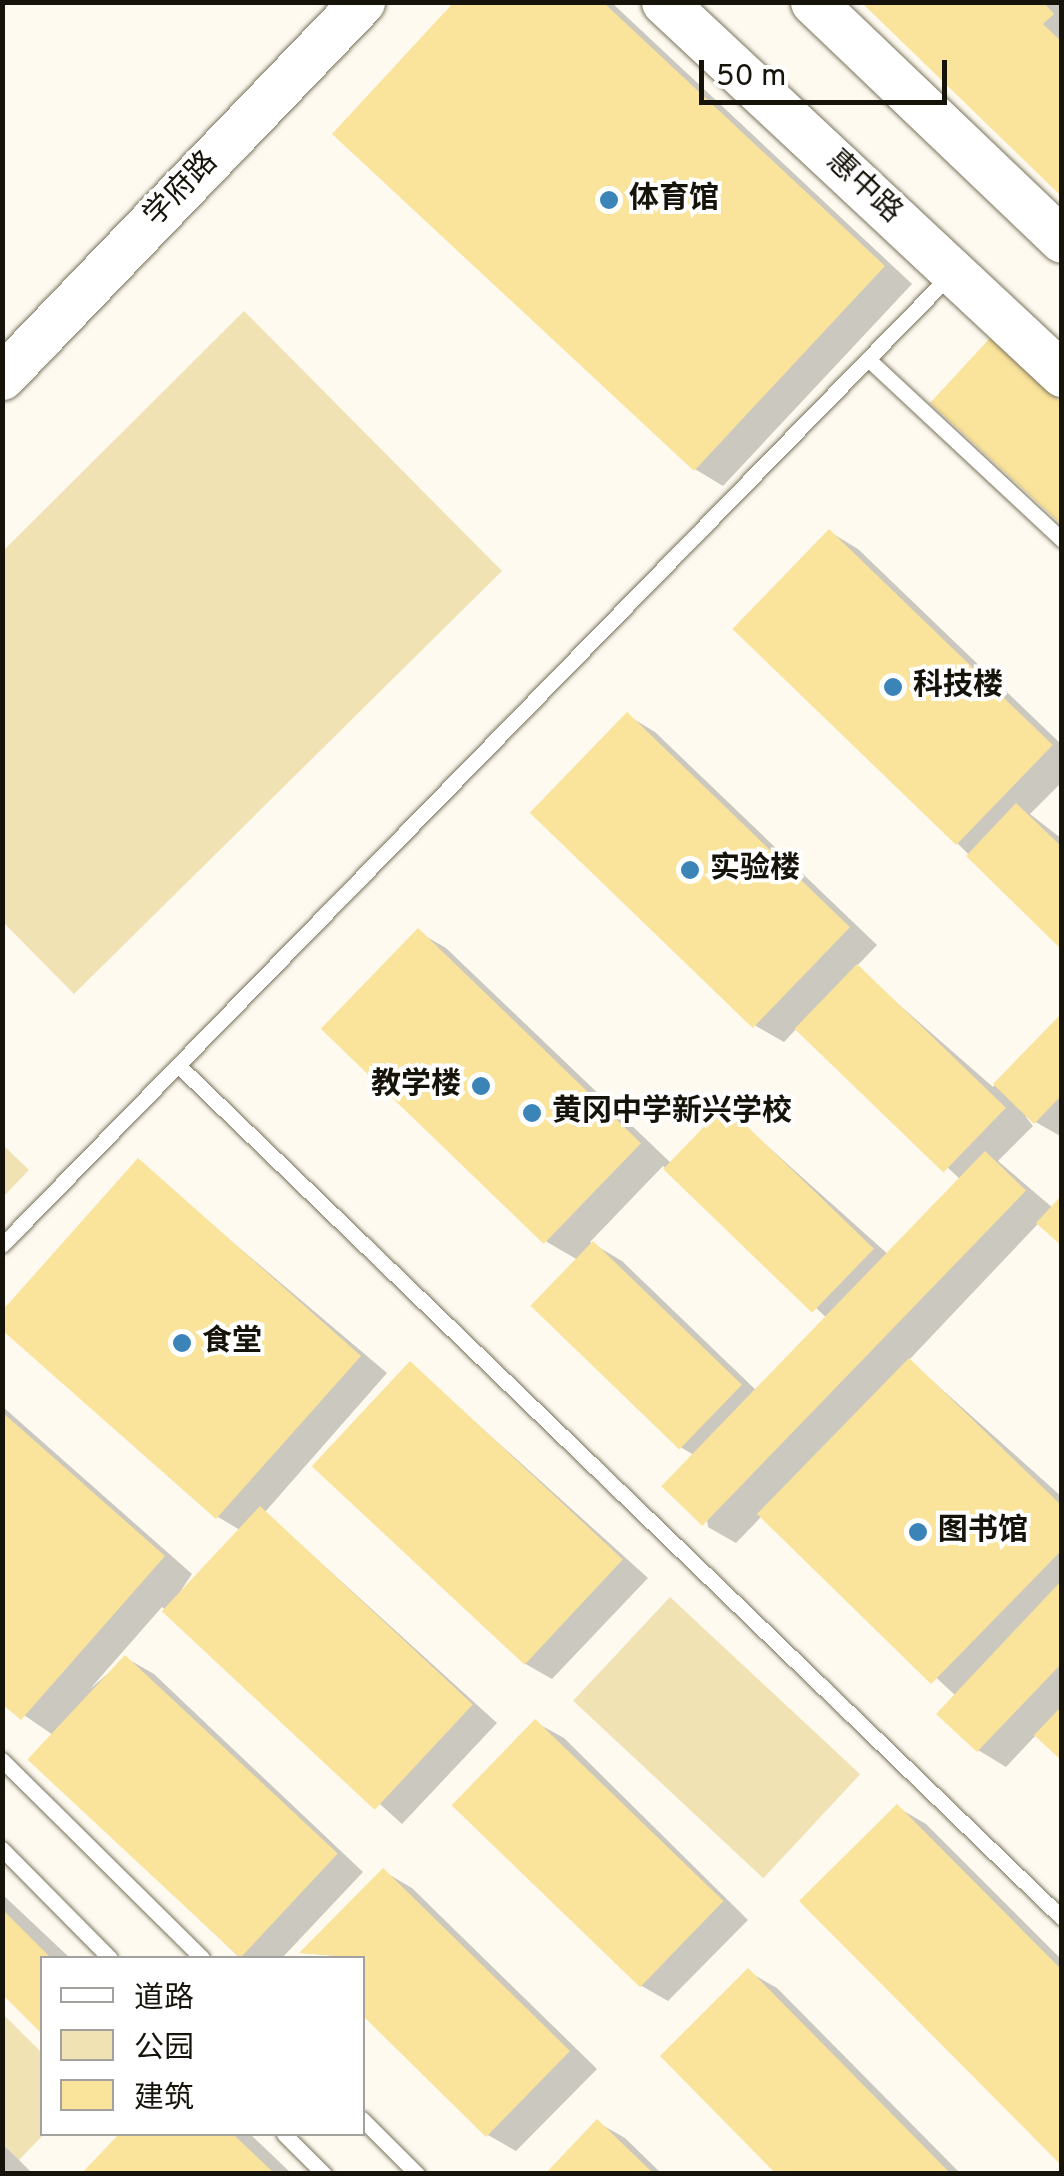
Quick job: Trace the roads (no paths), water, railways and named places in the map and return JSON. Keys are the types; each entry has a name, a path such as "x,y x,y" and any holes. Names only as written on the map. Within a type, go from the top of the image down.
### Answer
{"street":[{"name":"学府路","path":"2,377 362,2"},
{"name":"惠中路","path":"664,2 1062,374"},
{"path":"813,2 1062,240"}],"lane":[{"path":"2,1245 953,272"},
{"path":"868,359 1062,540"},
{"path":"178,1065 1062,1918"},
{"path":"2,1760 200,1956"},
{"path":"2,1850 108,1956"},
{"path":"365,2122 418,2174"},
{"path":"286,2136 324,2174"}],"place":[{"name":"体育馆","path":"609,200"},
{"name":"科技楼","path":"893,687"},
{"name":"实验楼","path":"690,870"},
{"name":"教学楼","path":"481,1086"},
{"name":"黄冈中学新兴学校","path":"532,1113"},
{"name":"食堂","path":"182,1343"},
{"name":"图书馆","path":"918,1532"}]}
